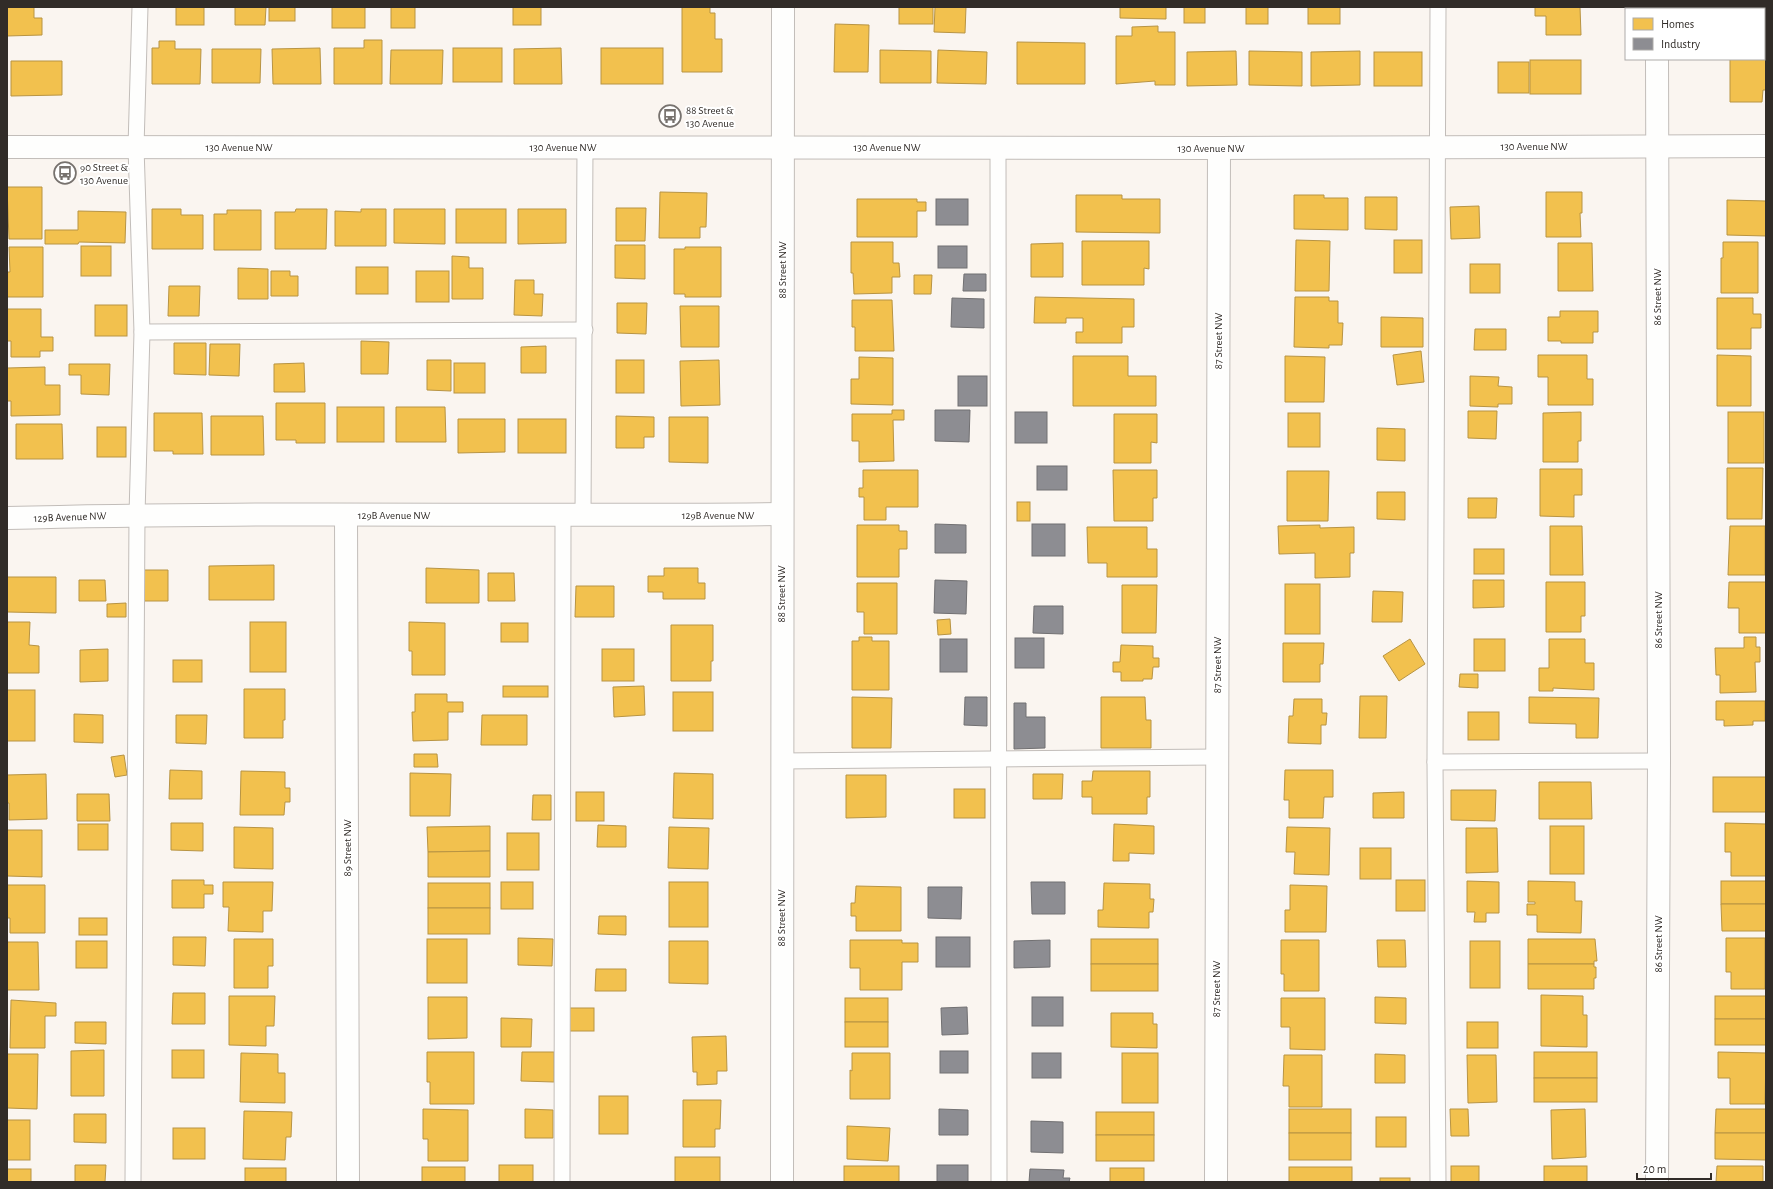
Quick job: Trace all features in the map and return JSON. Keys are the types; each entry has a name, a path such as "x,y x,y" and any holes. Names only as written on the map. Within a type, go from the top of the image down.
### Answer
{"street":[{"name":"88 Street NW","path":"782,1182 781,514 783,7"},
{"name":"86 Street NW","path":"1657,60 1659,761 1657,1182"},
{"name":"130 Avenue NW","path":"7,147 1219,148 1766,146"},
{"name":"87 Street NW","path":"1216,1182 1219,148"},
{"name":"129B Avenue NW","path":"7,518 137,515 573,516 781,514"},
{"name":"89 Street NW","path":"346,515 348,1182"}],"lane":[{"path":"132,1182 137,515 142,332 136,147 140,7"},
{"path":"1438,7 1436,147 1435,762 1438,1182"},
{"path":"562,1182 573,516 585,330 585,148"},
{"path":"998,148 999,1182"},
{"path":"142,332 585,330"},
{"path":"781,761 1217,757"},
{"path":"1435,762 1659,761"}],"building: Homes":[{"path":"7,7 34,7 34,18 42,18 42,35 7,36"},
{"path":"176,7 204,7 204,25 176,25"},
{"path":"235,7 266,7 265,25 235,25"},
{"path":"269,7 295,7 295,21 269,21"},
{"path":"332,7 365,7 365,28 332,28"},
{"path":"391,7 415,7 415,28 391,28"},
{"path":"513,7 541,7 541,25 513,25"},
{"path":"682,7 710,7 710,13 715,13 715,39 722,39 722,72 682,72"},
{"path":"899,7 933,7 933,24 899,24"},
{"path":"935,7 966,7 965,33 934,32"},
{"path":"1120,7 1166,7 1166,19 1120,18"},
{"path":"1184,7 1205,7 1205,23 1184,23"},
{"path":"1246,7 1268,7 1268,24 1246,24"},
{"path":"1308,7 1340,7 1340,24 1308,24"},
{"path":"1535,7 1580,7 1581,35 1546,35 1546,16 1535,16"},
{"path":"1766,7 1766,51 1765,8 1729,8"},
{"path":"835,24 869,25 868,72 834,72"},
{"path":"1158,26 1158,32 1175,32 1175,85 1155,85 1155,81 1116,84 1116,36 1132,36 1132,27"},
{"path":"364,40 382,40 382,84 334,84 334,48 364,48"},
{"path":"159,41 175,41 175,49 201,49 200,84 152,84 152,48 159,48"},
{"path":"1017,42 1085,43 1085,84 1017,84"},
{"path":"320,48 321,84 273,84 272,49"},
{"path":"453,48 502,48 502,82 453,82"},
{"path":"561,48 562,84 514,84 514,49"},
{"path":"601,48 663,48 663,84 601,84"},
{"path":"212,49 261,49 260,83 212,83"},
{"path":"391,50 443,50 442,84 390,84"},
{"path":"880,50 931,51 931,83 880,83"},
{"path":"938,50 987,52 986,84 937,83"},
{"path":"1236,51 1237,85 1187,86 1187,52"},
{"path":"1249,51 1302,52 1302,86 1249,85"},
{"path":"1360,51 1360,85 1311,86 1311,52"},
{"path":"1374,52 1422,52 1422,86 1374,86"},
{"path":"1766,57 1766,90 1763,90 1762,102 1730,102 1730,60 1765,60"},
{"path":"1530,60 1581,60 1581,94 1530,94"},
{"path":"11,61 62,61 62,95 11,96"},
{"path":"1498,62 1529,62 1529,93 1498,93"},
{"path":"7,187 42,187 42,239 9,239"},
{"path":"660,192 707,193 706,227 700,227 700,238 659,238"},
{"path":"1546,192 1582,192 1582,213 1580,213 1581,237 1546,237"},
{"path":"1076,195 1122,195 1122,199 1160,199 1160,233 1076,232"},
{"path":"1294,195 1324,195 1324,198 1348,198 1348,230 1294,229"},
{"path":"1365,197 1397,197 1397,230 1365,229"},
{"path":"857,199 917,199 917,202 926,202 926,211 917,211 917,237 857,237"},
{"path":"1727,200 1766,201 1766,236 1727,235"},
{"path":"1479,206 1480,238 1451,239 1450,207"},
{"path":"616,208 646,208 645,241 616,241"},
{"path":"152,209 181,209 181,215 203,215 203,249 152,249"},
{"path":"296,209 327,209 326,249 275,249 275,212 295,212"},
{"path":"361,209 386,209 386,246 335,246 335,211 361,212"},
{"path":"394,209 445,209 445,244 394,243"},
{"path":"456,209 506,209 506,243 456,243"},
{"path":"518,209 566,209 566,243 518,244"},
{"path":"227,210 261,210 261,250 214,250 214,214 227,214"},
{"path":"78,211 126,212 125,243 79,242 78,244 45,244 45,230 78,230"},
{"path":"1296,240 1330,241 1329,291 1295,291"},
{"path":"1394,240 1422,240 1422,273 1394,273"},
{"path":"1082,241 1149,241 1149,269 1144,268 1144,285 1082,285"},
{"path":"851,242 893,242 893,263 899,263 900,277 892,277 892,293 854,294 853,273 851,273"},
{"path":"1723,242 1758,242 1758,293 1721,293 1721,258 1723,258"},
{"path":"1063,243 1063,277 1031,277 1031,244"},
{"path":"1558,243 1592,243 1593,291 1558,291"},
{"path":"615,245 645,245 645,279 615,278"},
{"path":"81,246 111,246 111,276 81,276"},
{"path":"9,247 43,247 43,297 7,297 7,272 10,272"},
{"path":"685,247 721,247 721,297 685,297 685,294 674,294 674,249 685,249"},
{"path":"452,256 469,257 469,268 483,268 483,299 452,299"},
{"path":"1470,264 1500,264 1500,293 1470,293"},
{"path":"356,267 388,267 388,294 356,294"},
{"path":"238,268 268,269 268,299 238,299"},
{"path":"271,271 290,271 290,276 298,276 298,296 271,296"},
{"path":"416,271 449,271 449,302 416,302"},
{"path":"914,275 932,275 931,294 914,294"},
{"path":"515,280 534,280 534,294 543,294 542,316 514,315"},
{"path":"169,286 200,286 199,316 168,316"},
{"path":"1035,297 1134,299 1134,327 1122,327 1122,343 1076,343 1076,332 1083,332 1083,318 1066,318 1066,323 1034,323"},
{"path":"1295,297 1329,297 1329,301 1338,301 1338,323 1343,323 1342,345 1329,345 1329,348 1294,347"},
{"path":"1717,298 1753,298 1753,314 1761,314 1761,328 1751,328 1751,349 1717,349"},
{"path":"852,300 892,300 894,351 855,351 855,327 852,327"},
{"path":"617,303 647,303 646,334 617,333"},
{"path":"95,305 127,305 127,336 95,336"},
{"path":"680,306 719,306 719,347 681,347"},
{"path":"7,309 41,309 41,337 53,337 53,351 40,351 40,357 11,357 11,341 7,341"},
{"path":"1560,311 1598,311 1598,332 1593,332 1593,343 1561,343 1561,341 1548,341 1548,317 1560,317"},
{"path":"1381,317 1423,318 1423,347 1381,347"},
{"path":"1475,329 1506,329 1506,350 1474,350"},
{"path":"361,341 389,342 388,374 361,374"},
{"path":"174,343 206,343 206,375 174,374"},
{"path":"210,344 240,344 239,376 209,375"},
{"path":"546,346 546,373 521,373 521,347"},
{"path":"1421,351 1424,382 1397,385 1393,355"},
{"path":"1538,355 1587,355 1587,379 1593,379 1593,405 1548,405 1548,377 1538,377"},
{"path":"1717,355 1751,356 1751,406 1717,406"},
{"path":"1073,356 1128,356 1128,376 1156,376 1156,406 1073,406"},
{"path":"1285,356 1325,357 1324,402 1285,402"},
{"path":"859,357 893,358 893,405 851,404 851,379 859,379"},
{"path":"427,360 451,360 451,391 427,390"},
{"path":"616,360 644,360 644,393 616,393"},
{"path":"719,360 720,405 681,406 680,361"},
{"path":"304,363 305,392 274,392 274,364"},
{"path":"454,363 485,363 485,393 454,393"},
{"path":"69,364 110,364 109,395 81,394 81,375 69,375"},
{"path":"45,367 45,385 60,385 60,415 11,416 11,401 7,401 7,368"},
{"path":"1470,376 1499,377 1498,386 1512,387 1512,404 1498,404 1498,407 1470,406"},
{"path":"276,403 325,403 325,443 296,443 296,440 276,440"},
{"path":"337,407 384,407 384,442 337,442"},
{"path":"396,407 445,407 446,442 396,442"},
{"path":"892,410 904,410 904,420 893,420 894,461 859,462 859,441 852,441 852,414 892,414"},
{"path":"1468,411 1497,411 1496,439 1468,438"},
{"path":"1581,412 1581,441 1578,441 1578,462 1543,462 1543,413"},
{"path":"1728,412 1764,412 1764,463 1728,463"},
{"path":"154,413 202,413 203,454 173,454 173,451 154,451"},
{"path":"1288,413 1320,413 1320,447 1288,447"},
{"path":"1114,414 1157,414 1157,443 1151,442 1151,463 1114,463"},
{"path":"211,416 263,416 264,455 211,455"},
{"path":"616,416 654,417 654,437 644,437 644,448 616,448"},
{"path":"669,417 708,417 708,463 669,462"},
{"path":"458,419 505,419 505,452 458,453"},
{"path":"518,419 566,419 566,453 518,453"},
{"path":"16,424 62,424 63,459 16,459"},
{"path":"97,427 126,427 126,457 97,457"},
{"path":"1377,428 1405,429 1405,461 1377,460"},
{"path":"1727,468 1763,468 1762,519 1727,519"},
{"path":"1540,469 1582,469 1582,495 1574,495 1574,517 1540,516"},
{"path":"863,470 918,470 918,507 886,507 886,520 864,520 864,497 859,497 859,488 863,488"},
{"path":"1113,470 1157,470 1157,498 1153,498 1153,521 1114,521"},
{"path":"1287,471 1329,471 1328,521 1287,521"},
{"path":"1377,492 1405,492 1405,520 1377,519"},
{"path":"1468,498 1497,498 1496,518 1468,518"},
{"path":"1017,502 1030,502 1030,521 1017,521"},
{"path":"857,525 899,525 899,531 907,531 907,549 899,549 899,577 857,577"},
{"path":"1320,525 1320,528 1354,527 1354,553 1350,553 1350,577 1315,578 1315,553 1279,554 1278,526"},
{"path":"1550,526 1582,526 1583,575 1550,575"},
{"path":"1730,526 1765,526 1765,575 1728,575"},
{"path":"1087,527 1147,527 1147,549 1157,549 1157,577 1107,577 1107,563 1088,563"},
{"path":"1474,549 1504,549 1504,574 1474,574"},
{"path":"274,565 274,600 209,600 209,566"},
{"path":"426,568 479,570 479,603 426,603"},
{"path":"664,568 698,568 698,583 705,583 705,599 663,599 663,592 648,592 648,576 664,576"},
{"path":"138,570 168,570 168,601 137,601"},
{"path":"488,573 514,573 515,601 488,601"},
{"path":"7,577 56,577 56,613 7,612"},
{"path":"79,580 105,580 106,601 79,601"},
{"path":"1473,580 1504,580 1504,607 1473,608"},
{"path":"1546,582 1585,582 1585,616 1581,616 1581,632 1546,632"},
{"path":"1729,582 1766,582 1766,633 1739,633 1739,608 1728,608"},
{"path":"857,583 897,583 897,634 864,634 864,612 857,612"},
{"path":"1285,584 1320,584 1320,634 1285,634"},
{"path":"1122,585 1157,585 1156,633 1122,633"},
{"path":"576,586 614,586 614,617 575,617"},
{"path":"1373,591 1403,592 1402,622 1372,622"},
{"path":"126,603 126,617 107,617 107,604"},
{"path":"950,619 951,634 938,635 937,620"},
{"path":"7,622 30,622 29,645 39,646 39,673 7,673"},
{"path":"250,622 286,622 286,672 250,672"},
{"path":"409,622 445,623 445,675 412,675 412,651 409,651"},
{"path":"501,623 528,623 528,642 501,642"},
{"path":"671,625 713,625 713,661 711,661 711,681 671,681"},
{"path":"859,637 872,637 872,641 889,641 889,690 852,690 852,641 859,641"},
{"path":"1744,637 1756,637 1756,647 1760,647 1760,662 1755,662 1756,692 1720,693 1720,675 1716,675 1715,648 1744,648"},
{"path":"1410,639 1425,664 1399,681 1383,656"},
{"path":"1474,639 1505,639 1505,671 1474,671"},
{"path":"1549,639 1585,639 1585,663 1594,663 1594,690 1553,688 1553,691 1539,691 1539,668 1549,668"},
{"path":"1283,643 1324,643 1323,664 1320,664 1320,682 1283,682"},
{"path":"1121,645 1153,646 1153,658 1159,658 1159,667 1153,667 1152,679 1143,679 1143,681 1121,681 1121,672 1113,672 1113,662 1120,662"},
{"path":"108,649 108,681 80,682 80,650"},
{"path":"602,649 634,649 634,681 602,681"},
{"path":"173,660 202,660 202,682 173,682"},
{"path":"1460,674 1478,674 1478,688 1459,687"},
{"path":"503,686 548,686 548,697 503,697"},
{"path":"644,686 645,715 614,717 613,687"},
{"path":"244,689 285,689 285,720 283,720 283,738 244,738"},
{"path":"7,690 35,690 35,741 7,741"},
{"path":"673,692 713,692 713,731 673,731"},
{"path":"415,694 447,694 447,702 463,702 463,712 448,712 448,740 413,741 412,712 415,712"},
{"path":"1360,696 1387,696 1386,738 1359,738"},
{"path":"852,697 892,698 891,748 852,748"},
{"path":"1101,697 1145,697 1146,720 1151,720 1151,748 1101,748"},
{"path":"1529,697 1599,698 1598,738 1576,738 1576,724 1529,723"},
{"path":"1294,699 1322,699 1322,713 1327,713 1326,725 1321,725 1321,744 1288,743 1289,716 1293,716"},
{"path":"1716,701 1765,701 1765,721 1753,721 1753,725 1724,726 1724,720 1716,720"},
{"path":"1468,712 1499,712 1499,740 1468,740"},
{"path":"74,714 103,715 103,743 74,742"},
{"path":"176,715 207,715 206,744 176,743"},
{"path":"482,715 527,715 527,745 481,745"},
{"path":"414,754 437,754 438,767 414,767"},
{"path":"124,755 127,775 115,777 111,757"},
{"path":"170,770 202,771 202,799 169,799"},
{"path":"1285,770 1333,770 1333,797 1324,797 1323,818 1289,818 1289,800 1284,800"},
{"path":"241,771 285,772 285,788 290,788 290,802 285,802 284,815 240,815"},
{"path":"1093,771 1150,771 1150,797 1147,797 1147,814 1092,814 1092,797 1082,797 1082,781 1092,781"},
{"path":"410,773 451,774 450,816 410,816"},
{"path":"674,773 713,774 713,819 673,818"},
{"path":"46,774 47,819 9,820 9,803 7,803 7,775"},
{"path":"1033,774 1063,774 1062,799 1033,799"},
{"path":"846,775 886,775 886,817 846,818"},
{"path":"1713,777 1766,777 1766,812 1713,812"},
{"path":"1539,782 1591,782 1592,819 1539,819"},
{"path":"954,789 985,789 985,818 954,818"},
{"path":"1451,790 1496,790 1495,821 1451,820"},
{"path":"576,792 604,792 604,821 576,821"},
{"path":"1404,792 1404,818 1373,818 1373,793"},
{"path":"77,794 109,794 110,821 77,821"},
{"path":"533,795 551,795 551,820 532,820"},
{"path":"171,823 203,823 203,851 171,850"},
{"path":"1725,823 1766,824 1766,876 1731,876 1731,852 1725,852"},
{"path":"78,824 108,824 108,850 78,850"},
{"path":"1114,824 1154,826 1154,854 1129,853 1129,861 1113,861"},
{"path":"598,825 626,826 626,847 597,847"},
{"path":"490,826 490,851 428,852 427,827"},
{"path":"1550,826 1584,826 1584,874 1550,874"},
{"path":"234,827 273,828 273,869 234,868"},
{"path":"669,827 709,828 708,869 668,868"},
{"path":"1287,827 1330,828 1329,875 1294,874 1295,852 1286,852"},
{"path":"1466,828 1497,828 1498,872 1466,873"},
{"path":"7,830 42,830 42,877 7,876"},
{"path":"507,833 539,833 539,870 507,870"},
{"path":"1360,848 1391,848 1391,879 1360,879"},
{"path":"490,851 490,877 428,877 428,852"},
{"path":"172,880 204,880 204,885 213,885 213,894 204,894 204,908 172,908"},
{"path":"1396,880 1425,880 1425,911 1396,911"},
{"path":"1467,881 1499,882 1499,913 1486,913 1486,922 1474,922 1475,912 1467,912"},
{"path":"1528,881 1575,882 1575,901 1582,901 1581,933 1537,932 1537,915 1527,915 1527,904 1535,904 1535,902 1528,902"},
{"path":"1721,881 1766,881 1766,904 1721,904"},
{"path":"223,882 273,882 272,911 263,911 263,932 228,931 229,907 223,907"},
{"path":"501,882 533,882 533,909 501,909"},
{"path":"669,882 708,882 708,927 669,927"},
{"path":"428,883 490,883 490,908 428,908"},
{"path":"1104,883 1150,884 1150,899 1154,899 1153,912 1149,912 1149,928 1098,927 1098,910 1103,910"},
{"path":"7,885 45,885 45,933 10,933 10,918 7,918"},
{"path":"1290,885 1327,886 1326,932 1285,932 1285,910 1290,910"},
{"path":"856,886 901,887 901,931 856,931 856,916 851,916 851,903 855,903"},
{"path":"1721,904 1766,904 1766,931 1722,931"},
{"path":"428,908 490,908 490,934 428,934"},
{"path":"599,916 626,916 626,935 598,934"},
{"path":"79,918 107,918 107,935 79,935"},
{"path":"173,937 206,937 205,966 173,965"},
{"path":"518,938 553,939 552,966 518,965"},
{"path":"1726,938 1765,938 1765,989 1731,989 1731,972 1726,972"},
{"path":"234,939 273,939 273,966 268,966 268,988 234,988"},
{"path":"427,939 467,939 467,983 427,983"},
{"path":"1091,939 1158,939 1158,964 1091,964"},
{"path":"1528,939 1595,939 1597,961 1594,961 1594,964 1528,964"},
{"path":"850,940 902,940 902,943 918,943 918,962 902,962 902,990 860,990 860,968 850,968"},
{"path":"1281,940 1319,940 1319,991 1284,991 1284,974 1281,974"},
{"path":"1377,940 1405,940 1406,967 1378,967"},
{"path":"76,941 107,941 107,968 76,968"},
{"path":"669,941 708,941 708,984 669,983"},
{"path":"1470,941 1500,941 1500,988 1470,988"},
{"path":"7,942 38,942 39,990 7,990"},
{"path":"1091,964 1158,964 1158,991 1091,991"},
{"path":"1528,964 1594,964 1594,967 1596,967 1596,978 1594,978 1594,989 1528,989"},
{"path":"596,969 626,969 626,991 595,991"},
{"path":"173,993 205,993 205,1024 172,1024"},
{"path":"1541,995 1583,996 1583,1015 1587,1015 1587,1047 1541,1046"},
{"path":"229,996 275,996 274,1026 266,1026 266,1046 229,1045"},
{"path":"1715,996 1766,996 1766,1019 1715,1019"},
{"path":"428,997 467,997 467,1038 428,1039"},
{"path":"1375,997 1406,998 1406,1024 1375,1023"},
{"path":"845,998 888,998 888,1022 845,1022"},
{"path":"1281,998 1325,998 1325,1050 1290,1049 1290,1027 1281,1027"},
{"path":"11,1000 56,1003 56,1016 45,1016 45,1048 10,1048"},
{"path":"567,1008 594,1008 594,1031 567,1031"},
{"path":"1111,1013 1153,1013 1153,1024 1157,1024 1157,1048 1111,1047"},
{"path":"501,1018 532,1019 531,1047 501,1047"},
{"path":"1715,1019 1766,1019 1766,1045 1715,1045"},
{"path":"75,1022 106,1022 106,1044 75,1043"},
{"path":"845,1022 888,1022 888,1047 845,1047"},
{"path":"1467,1022 1498,1022 1498,1048 1467,1048"},
{"path":"726,1036 727,1071 717,1071 717,1084 697,1085 697,1072 693,1072 692,1037"},
{"path":"104,1050 104,1096 71,1096 71,1051"},
{"path":"172,1050 204,1050 204,1078 172,1078"},
{"path":"427,1052 474,1052 474,1104 430,1104 430,1082 427,1082"},
{"path":"522,1052 554,1052 554,1082 521,1081"},
{"path":"1534,1052 1597,1052 1597,1078 1534,1078"},
{"path":"1718,1052 1766,1053 1765,1104 1730,1104 1730,1078 1718,1078"},
{"path":"241,1053 278,1054 278,1073 285,1073 285,1103 240,1102"},
{"path":"852,1053 890,1053 890,1099 850,1099 850,1070 852,1071"},
{"path":"1122,1053 1158,1053 1158,1103 1122,1103"},
{"path":"7,1054 38,1054 37,1109 7,1108"},
{"path":"1375,1054 1405,1055 1405,1083 1375,1083"},
{"path":"1284,1055 1322,1055 1322,1107 1289,1107 1289,1086 1283,1086"},
{"path":"1467,1055 1496,1055 1497,1102 1468,1103"},
{"path":"1534,1078 1597,1078 1597,1102 1534,1102"},
{"path":"599,1096 628,1096 628,1134 599,1134"},
{"path":"683,1100 721,1100 720,1129 715,1129 715,1147 683,1147"},
{"path":"423,1109 468,1110 468,1161 428,1161 428,1139 423,1139"},
{"path":"525,1109 553,1110 553,1138 525,1138"},
{"path":"1289,1109 1351,1109 1351,1133 1289,1133"},
{"path":"1450,1109 1468,1109 1469,1136 1451,1136"},
{"path":"1585,1109 1586,1157 1552,1159 1551,1110"},
{"path":"1716,1109 1766,1109 1766,1133 1715,1133"},
{"path":"244,1111 292,1112 291,1137 286,1137 285,1160 243,1159"},
{"path":"1096,1112 1154,1112 1154,1135 1096,1135"},
{"path":"74,1114 106,1114 106,1143 74,1142"},
{"path":"1376,1117 1406,1117 1406,1147 1376,1147"},
{"path":"7,1120 30,1120 30,1160 7,1160"},
{"path":"847,1126 890,1128 888,1161 847,1159"},
{"path":"173,1128 205,1128 205,1159 173,1159"},
{"path":"1289,1133 1351,1133 1351,1160 1289,1160"},
{"path":"1715,1133 1766,1133 1766,1160 1715,1159"},
{"path":"1096,1135 1154,1135 1154,1161 1096,1161"},
{"path":"675,1157 720,1157 720,1182 675,1182"},
{"path":"75,1165 106,1165 105,1182 75,1182"},
{"path":"499,1165 533,1165 533,1182 499,1182"},
{"path":"844,1166 899,1166 899,1182 844,1182"},
{"path":"1451,1166 1479,1166 1479,1182 1451,1182"},
{"path":"1544,1166 1587,1166 1587,1182 1544,1182"},
{"path":"1717,1166 1763,1166 1763,1182 1716,1182"},
{"path":"422,1167 465,1167 465,1182 422,1182"},
{"path":"1289,1167 1352,1167 1352,1182 1289,1182"},
{"path":"245,1168 286,1168 286,1182 245,1182"},
{"path":"1110,1168 1144,1168 1144,1182 1110,1182"},
{"path":"7,1169 31,1169 31,1182 7,1182"},
{"path":"1380,1178 1410,1178 1410,1182 1380,1182"}],"building: Industry":[{"path":"936,199 968,199 968,225 936,225"},
{"path":"938,246 967,246 967,268 938,268"},
{"path":"964,274 986,274 986,291 963,291"},
{"path":"952,298 984,299 984,328 951,327"},
{"path":"958,376 987,376 987,406 958,406"},
{"path":"935,410 970,410 969,442 935,441"},
{"path":"1015,412 1047,412 1047,443 1015,443"},
{"path":"1037,466 1067,466 1067,490 1037,490"},
{"path":"935,524 966,525 966,553 935,553"},
{"path":"1032,524 1065,524 1065,556 1032,556"},
{"path":"935,580 967,581 966,614 934,613"},
{"path":"1034,606 1063,606 1063,634 1033,633"},
{"path":"1015,638 1044,638 1044,668 1015,668"},
{"path":"940,639 967,639 967,672 940,672"},
{"path":"965,697 987,697 987,726 964,725"},
{"path":"1014,703 1026,703 1026,717 1045,717 1045,748 1014,749"},
{"path":"1031,882 1065,882 1065,914 1032,914"},
{"path":"928,887 962,887 961,919 928,918"},
{"path":"936,937 970,937 970,967 936,967"},
{"path":"1050,940 1050,967 1014,968 1014,941"},
{"path":"1032,997 1063,997 1063,1026 1032,1026"},
{"path":"967,1007 968,1034 942,1035 941,1008"},
{"path":"940,1051 968,1051 968,1073 940,1073"},
{"path":"1032,1053 1061,1053 1061,1078 1032,1078"},
{"path":"939,1109 968,1110 968,1135 939,1135"},
{"path":"1031,1121 1063,1122 1063,1153 1031,1152"},
{"path":"937,1165 968,1165 968,1182 937,1182"},
{"path":"1030,1169 1064,1170 1063,1178 1070,1178 1069,1182 1029,1182"}],"place":[{"name":"88 Street & 130 Avenue","path":"670,116"},
{"name":"90 Street & 130 Avenue","path":"65,173"}]}
